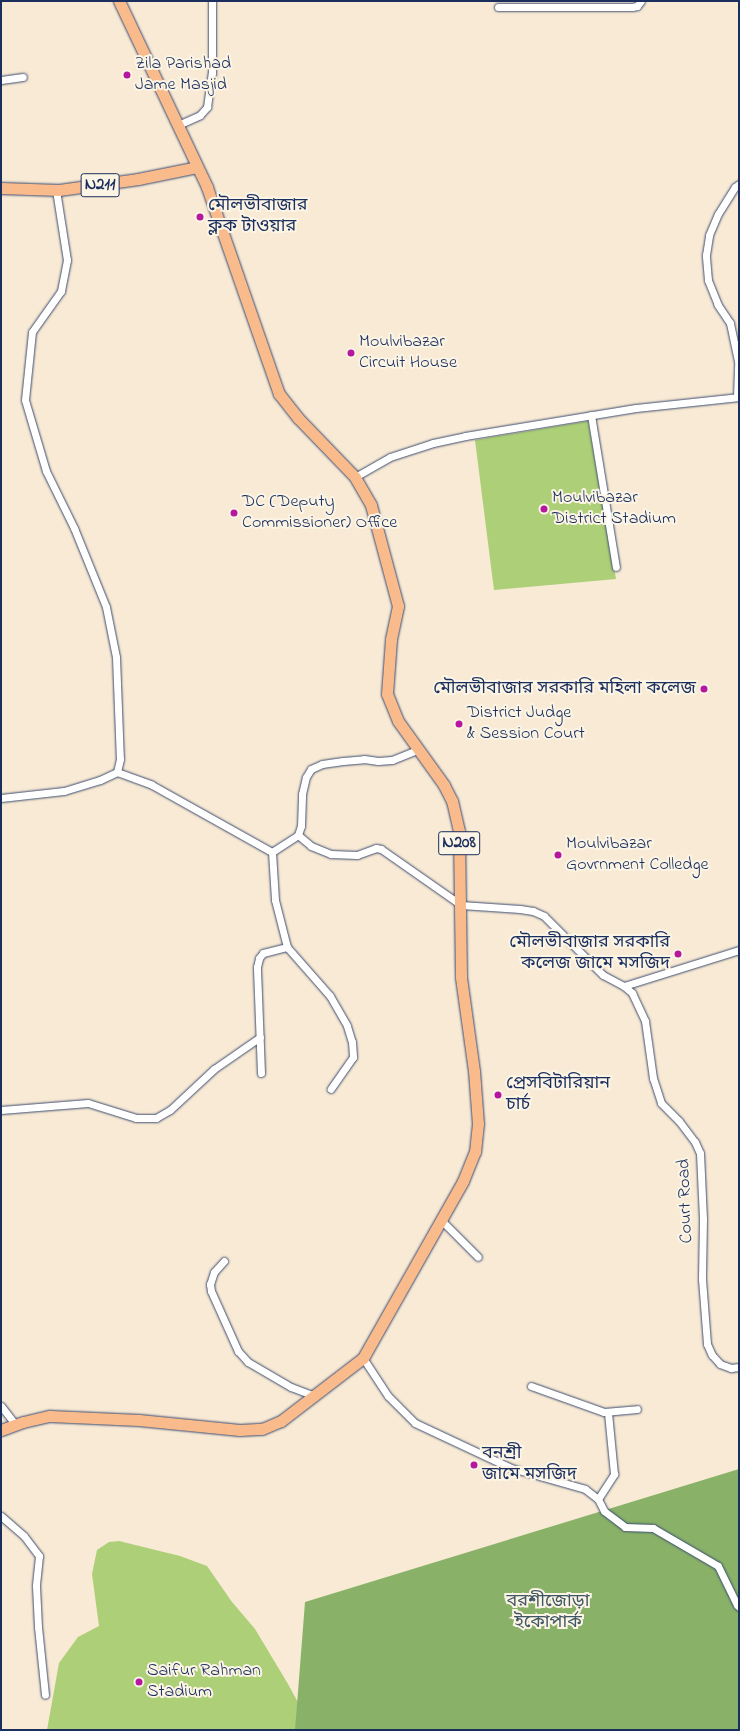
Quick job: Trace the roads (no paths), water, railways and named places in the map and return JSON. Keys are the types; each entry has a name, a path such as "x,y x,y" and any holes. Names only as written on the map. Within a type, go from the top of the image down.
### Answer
{"highway":[{"name":"N208","path":"1,1430 15,1424 50,1416 139,1420 240,1430 262,1429 281,1421 363,1358 466,1173 475,1152 478,1124 474,1071 461,977 459,831 452,801 444,785 417,750 398,721 387,694 391,639 398,606 371,505 355,477 298,418 279,394 207,187 119,1"},
{"name":"N211","path":"1,188 56,190 138,180 197,167"}],"street":[{"path":"178,125 200,115 207,107 212,73 212,1"},
{"path":"498,7 632,7 637,6 640,1"},
{"path":"1,80 23,77"},
{"path":"355,477 390,457 433,443 636,408 738,397 738,361 730,323 718,305 708,280 706,255 709,235 718,214 735,187 739,184"},
{"path":"56,190 67,260 61,291 32,332 25,400 46,471 74,528 106,607 116,657 120,759 117,772"},
{"path":"591,415 616,567"},
{"path":"272,852 298,836 301,826 302,794 306,777 311,769 322,764 343,761 364,759 378,761 392,760 417,750"},
{"path":"1,798 64,791 100,780 117,772 152,785 272,852"},
{"path":"298,836 311,846 331,854 357,855 376,848 381,849 461,905"},
{"path":"272,852 275,900 287,947 330,996 347,1026 352,1042 353,1057 331,1089"},
{"name":"Court Road","path":"461,905 520,909 533,911 544,916 603,975 624,986 632,993 645,1021 653,1078 661,1103 679,1121 695,1142 700,1153 703,1203 702,1278 707,1344 712,1355 720,1364 731,1368 739,1368"},
{"path":"261,1073 257,967 258,958 263,953 287,947"},
{"path":"624,986 739,950"},
{"path":"1,1110 88,1103 136,1118 156,1118 170,1110 214,1069 260,1037"},
{"path":"441,1220 478,1257"},
{"path":"224,1261 214,1272 210,1284 210,1291 238,1351 248,1362 291,1388 314,1396"},
{"path":"363,1358 388,1396 415,1423 512,1468 585,1489 598,1499 604,1511 625,1527 653,1528 718,1566 739,1607"},
{"path":"531,1386 608,1413 637,1409"},
{"path":"1,1406 15,1424"},
{"path":"598,1499 614,1474 608,1413"},
{"path":"1,1516 24,1536 39,1556 36,1586 38,1627 45,1695"}],"place":[{"name":"Zila Parishad Jame Masjid","path":"127,75"},
{"name":"মৌলভীবাজার ক্লক টাওয়ার","path":"200,217"},
{"name":"Moulvibazar Circuit House","path":"351,353"},
{"name":"Moulvibazar District Stadium","path":"544,509"},
{"name":"DC (Deputy Commissioner) Office","path":"234,513"},
{"name":"মৌলভীবাজার সরকারি মহিলা কলেজ","path":"704,689"},
{"name":"District Judge & Session Court","path":"459,724"},
{"name":"Moulvibazar Govrnment Colledge","path":"558,855"},
{"name":"মৌলভীবাজার সরকারি কলেজ জামে মসজিদ","path":"678,954"},
{"name":"প্রেসবিটারিয়ান চার্চ","path":"498,1095"},
{"name":"বনশ্রী জামে মসজিদ","path":"474,1465"},
{"name":"Saifur Rahman Stadium","path":"139,1682"}],"park label":[{"name":"বরশীজোড়া ইকোপার্ক","path":"548,1613"}]}
